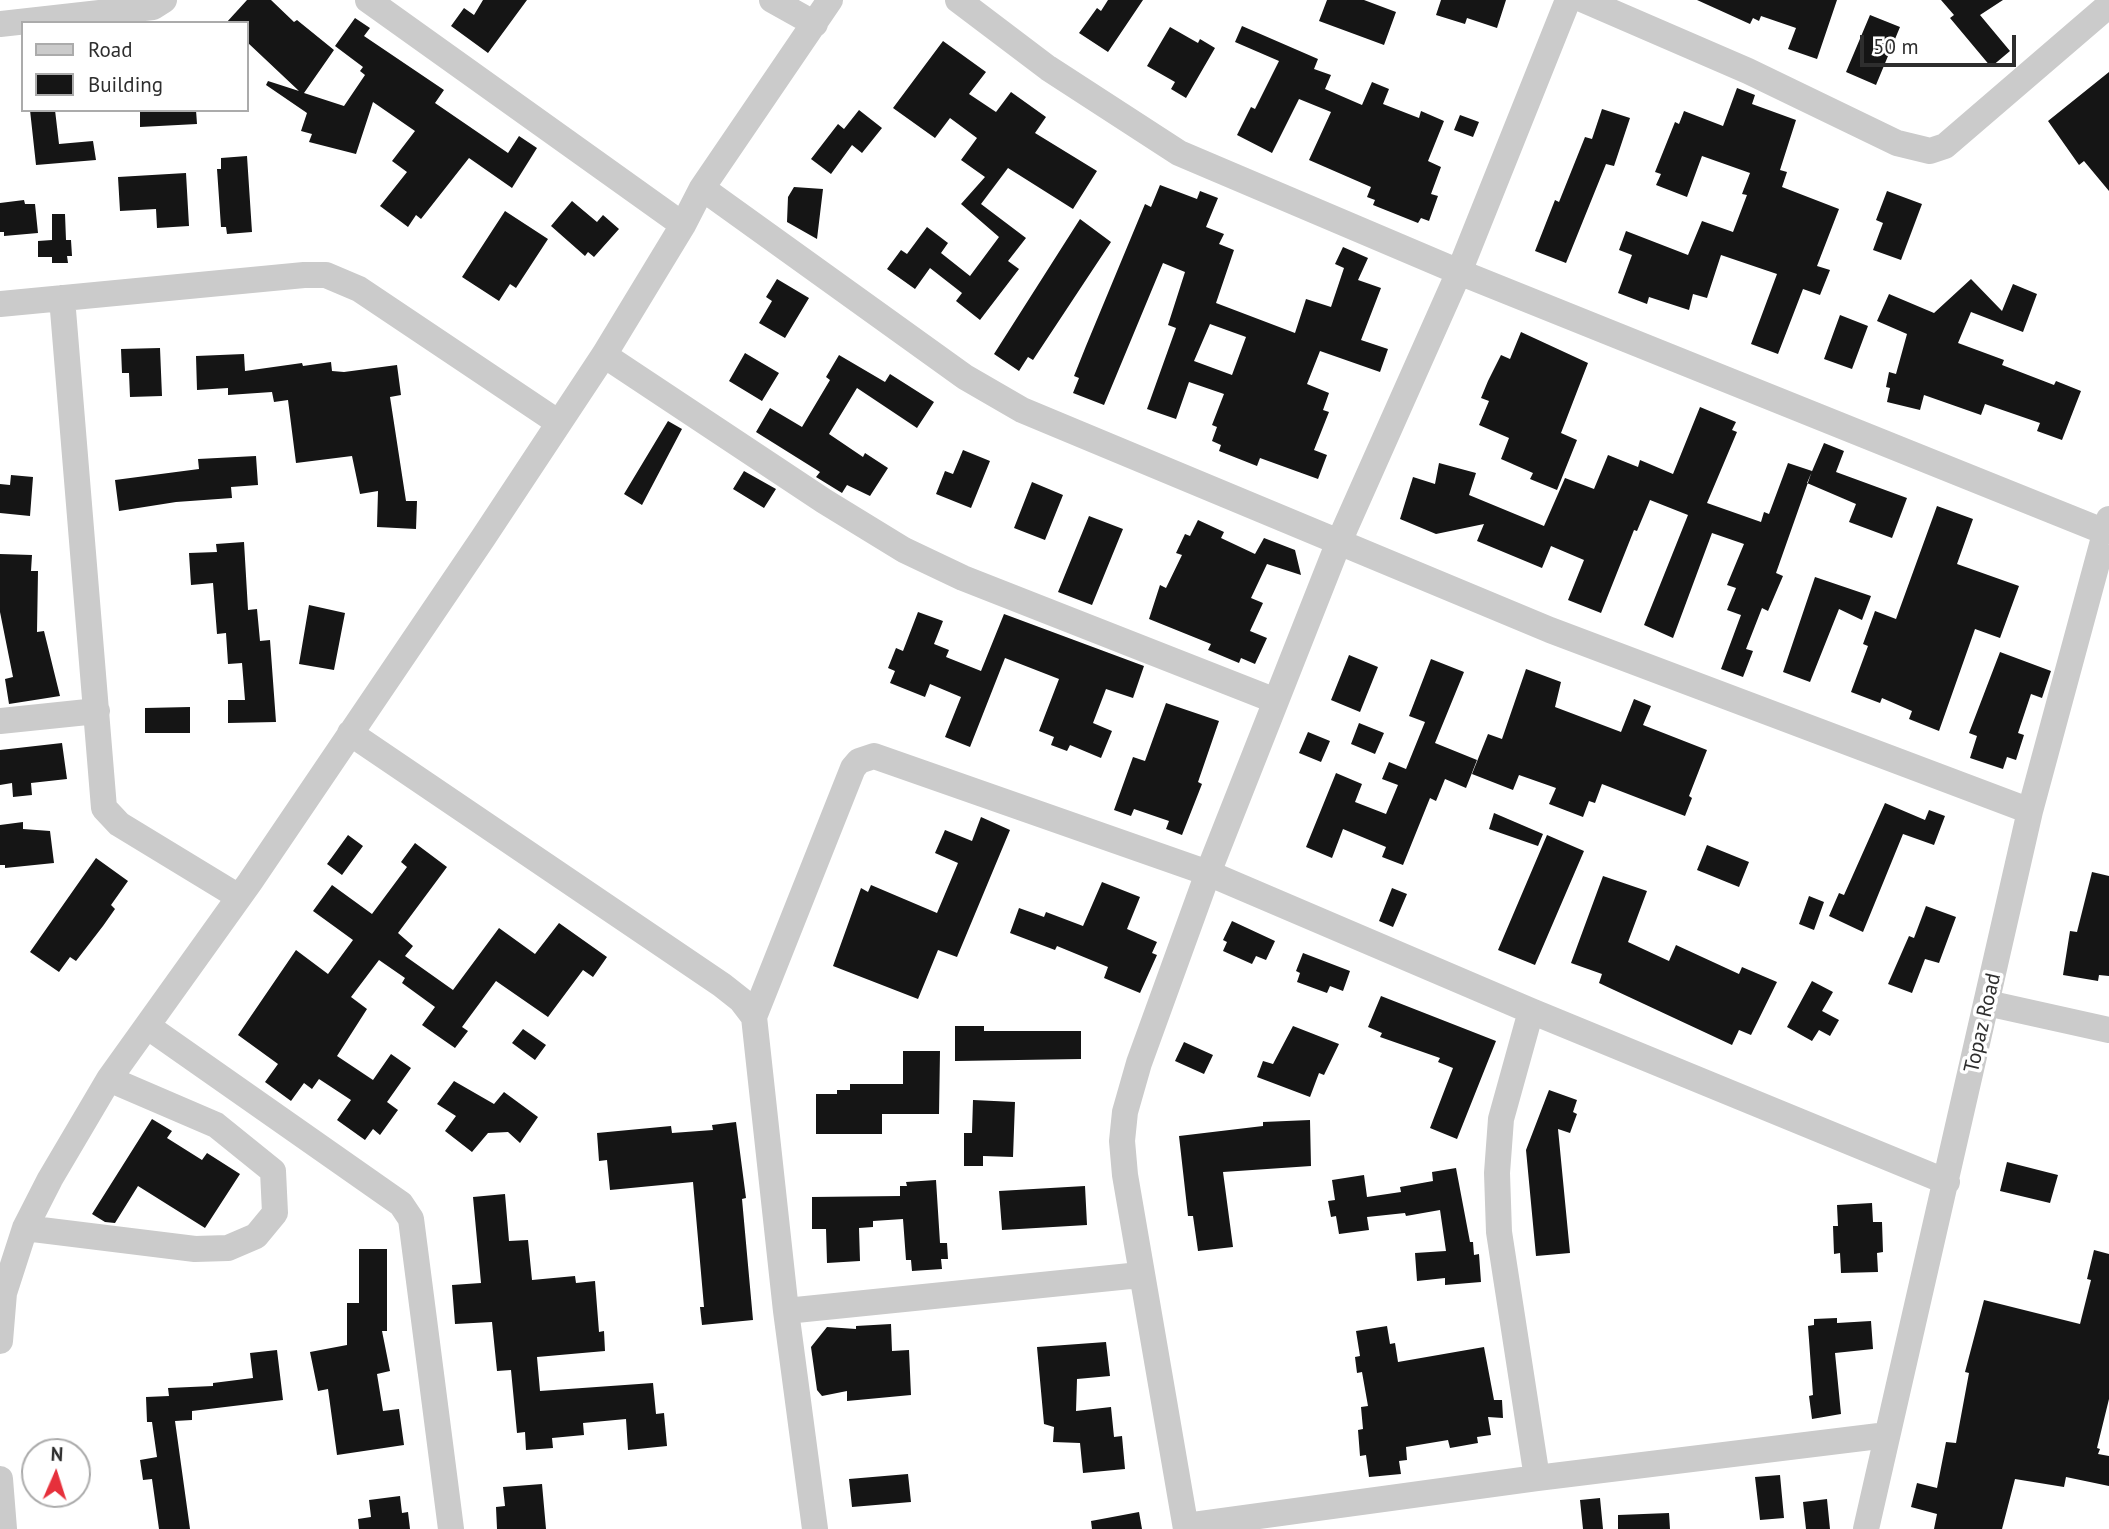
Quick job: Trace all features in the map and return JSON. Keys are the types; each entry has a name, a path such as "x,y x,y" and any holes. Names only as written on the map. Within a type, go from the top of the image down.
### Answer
{"street":[{"path":"27,21 153,7 164,0"},
{"path":"368,0 683,225"},
{"path":"772,0 815,23"},
{"path":"0,1341 2,1293 25,1228 50,1179 109,1079 239,897 559,423 604,355 683,225 702,188 830,0"},
{"path":"958,0 1048,68 1179,153 1459,272 2107,526"},
{"path":"1568,0 1459,272 1338,544 1208,873 1139,1063 1125,1112 1122,1141 1125,1174 1140,1275 1186,1528 1537,1478 1887,1435"},
{"path":"1584,0 1748,71 1897,143 1930,151 1945,146 2109,5"},
{"path":"0,24 21,22"},
{"path":"702,188 995,397 1338,544 1550,630 2030,811"},
{"path":"0,304 326,275 359,289 559,423"},
{"path":"62,298 104,808 120,824 239,897"},
{"path":"604,355 824,501 904,550 964,578 1276,701"},
{"name":"Topaz Road","path":"1866,1529 2030,811 2107,526"},
{"path":"0,722 97,711"},
{"path":"350,733 722,985 741,1000 754,1017"},
{"path":"815,1529 786,1311 754,1017 853,768 859,761 874,756 1208,873 1531,1011 1947,1182"},
{"path":"1987,1003 2109,1030"},
{"path":"1531,1011 1501,1119 1497,1173 1499,1232 1537,1478"},
{"path":"147,1026 401,1204 411,1219 451,1529"},
{"path":"25,1228 195,1249 228,1248 256,1236 275,1213 273,1171 216,1125 109,1079"},
{"path":"786,1311 1140,1275"},
{"path":"0,1479 4,1529"}],"building":[{"path":"247,0 271,0 294,22 297,20 334,50 304,93 344,106 365,75 360,71 363,67 335,46 355,18 370,28 364,36 444,90 435,103 508,153 519,136 537,148 512,188 469,158 421,219 416,215 408,227 380,206 407,172 392,161 415,131 373,102 356,154 309,142 312,134 301,131 307,113 266,85 268,81 299,91 248,43 248,21 228,21"},
{"path":"483,0 527,0 488,53 451,26 464,8 474,15"},
{"path":"1108,0 1143,0 1108,52 1079,33 1097,8 1101,11"},
{"path":"1327,0 1364,0 1396,12 1384,45 1319,21"},
{"path":"1441,0 1506,0 1497,28 1467,18 1465,24 1436,15"},
{"path":"1697,0 1837,0 1817,59 1788,49 1796,28 1761,16 1759,21 1753,18 1750,24"},
{"path":"1941,0 2003,0 1980,15 2010,51 1991,67 1950,18 1954,15"},
{"path":"1870,15 1900,27 1876,85 1846,72"},
{"path":"1242,26 1318,59 1314,69 1331,75 1325,89 1362,105 1372,82 1389,89 1383,104 1419,118 1421,111 1444,121 1428,161 1441,167 1431,194 1438,196 1429,221 1421,218 1418,223 1373,205 1375,200 1367,197 1371,187 1309,160 1331,112 1299,99 1272,153 1237,135 1251,107 1255,109 1279,61 1235,42"},
{"path":"1170,27 1198,43 1200,39 1215,48 1186,98 1171,89 1175,82 1147,66"},
{"path":"943,41 986,72 969,94 996,112 1011,92 1046,117 1035,133 1097,171 1073,209 1008,168 981,204 1026,238 1008,261 1019,269 980,320 956,301 962,293 930,268 915,289 887,269 901,250 907,254 927,227 948,243 941,253 970,276 999,237 961,204 985,177 961,160 977,138 950,118 935,138 893,108"},
{"path":"2109,72 2109,191 2084,161 2079,165 2048,121"},
{"path":"1737,88 1755,95 1752,104 1796,120 1780,170 1787,172 1782,187 1839,209 1817,266 1830,270 1820,295 1803,289 1778,354 1751,344 1777,274 1721,255 1707,298 1693,294 1689,310 1649,297 1647,304 1618,293 1632,255 1619,250 1626,231 1688,255 1702,221 1733,232 1747,195 1742,194 1750,173 1702,156 1687,197 1656,185 1661,174 1655,172 1675,122 1679,124 1684,111 1723,126"},
{"path":"1602,109 1630,118 1614,166 1606,164 1566,263 1535,251 1555,200 1559,202 1585,137 1592,139"},
{"path":"859,110 882,128 862,153 852,145 831,174 811,159 838,124 844,129"},
{"path":"30,112 55,112 59,144 93,141 96,160 36,165"},
{"path":"140,112 196,112 197,124 140,127"},
{"path":"1460,115 1479,122 1473,137 1454,130"},
{"path":"247,156 252,232 227,234 226,227 221,227 217,169 221,169 221,158"},
{"path":"186,173 189,226 157,228 156,209 120,211 118,177"},
{"path":"1160,185 1197,199 1200,191 1218,198 1206,227 1224,234 1219,244 1234,250 1216,303 1295,333 1306,299 1331,307 1344,268 1335,264 1343,247 1368,258 1358,280 1381,288 1361,340 1388,349 1380,372 1320,351 1307,384 1329,393 1323,410 1329,412 1314,450 1327,455 1318,479 1260,458 1257,466 1219,451 1221,445 1212,441 1217,427 1212,425 1224,394 1189,382 1176,419 1147,409 1176,328 1168,325 1185,272 1163,263 1104,405 1073,393 1079,378 1074,376 1145,204 1151,207","holes":["1210,324 1246,337 1232,375 1194,361"]},
{"path":"794,187 823,189 817,239 787,222 788,197"},
{"path":"1887,191 1922,204 1901,260 1873,250 1883,223 1876,220"},
{"path":"24,200 25,204 35,204 38,233 4,236 4,232 0,232 0,203"},
{"path":"572,201 597,222 603,215 619,229 594,257 588,252 585,256 551,226"},
{"path":"505,211 548,239 516,288 510,284 499,301 462,277"},
{"path":"52,214 65,214 66,240 71,240 72,256 67,256 68,263 52,263 52,257 38,257 38,241 52,240"},
{"path":"1080,219 1111,242 1033,360 1028,357 1019,371 994,354"},
{"path":"777,279 809,298 785,338 759,323 772,301 766,297"},
{"path":"1971,279 2002,311 2013,284 2037,294 2023,332 1971,312 1958,343 2004,360 2002,365 2054,385 2056,381 2081,391 2062,440 2037,431 2040,423 1985,404 1981,415 1924,395 1920,410 1887,402 1889,372 1896,374 1907,334 1877,321 1889,294 1934,313"},
{"path":"1840,315 1868,326 1852,369 1824,359"},
{"path":"1521,332 1588,363 1561,433 1577,440 1557,490 1530,479 1533,473 1501,459 1509,438 1479,425 1489,401 1481,398 1488,381 1501,355 1510,359"},
{"path":"160,348 162,396 130,397 129,373 122,373 121,349"},
{"path":"745,353 779,373 762,401 729,381"},
{"path":"244,354 245,371 302,363 303,366 331,362 332,371 344,372 397,365 401,395 390,397 406,501 417,501 416,529 377,527 378,491 360,494 352,456 296,463 288,400 274,402 272,392 228,395 228,388 197,390 196,356"},
{"path":"839,355 885,382 890,374 934,402 917,428 857,388 829,434 863,457 865,453 888,468 870,496 847,485 842,493 816,477 820,472 756,432 770,408 802,427 830,380 826,377"},
{"path":"1700,407 1736,422 1732,430 1737,432 1707,503 1761,522 1764,512 1769,514 1788,463 1812,471 1776,573 1783,576 1768,611 1762,608 1746,649 1753,651 1743,677 1721,669 1741,615 1727,610 1736,588 1727,585 1744,544 1712,533 1673,638 1644,625 1688,515 1650,500 1637,531 1634,530 1601,613 1568,600 1584,560 1551,546 1542,568 1477,541 1484,524 1436,534 1400,519 1413,477 1435,484 1439,463 1476,473 1469,495 1544,526 1565,478 1594,489 1608,455 1638,467 1640,460 1673,474"},
{"path":"668,421 682,429 642,505 624,494"},
{"path":"1824,443 1844,451 1836,472 1907,498 1892,538 1849,522 1856,504 1807,483"},
{"path":"963,450 990,461 971,508 936,494 945,471 953,474"},
{"path":"256,456 258,485 231,487 232,498 176,502 119,511 115,480 199,469 198,459"},
{"path":"744,471 776,489 764,508 733,489"},
{"path":"11,475 33,477 30,516 0,513 0,484 10,485"},
{"path":"1032,482 1063,495 1045,540 1014,528"},
{"path":"1937,506 1973,519 1957,564 2019,586 2000,638 1975,629 1939,731 1909,719 1912,711 1882,698 1880,703 1851,692 1868,646 1863,644 1875,611 1896,619"},
{"path":"1089,516 1123,529 1092,605 1058,592"},
{"path":"1198,520 1224,532 1221,538 1255,554 1264,538 1295,550 1301,575 1267,564 1251,598 1263,603 1250,631 1267,638 1255,664 1241,658 1239,663 1208,650 1211,644 1149,619 1160,585 1166,588 1182,555 1176,553 1185,534 1190,536"},
{"path":"244,542 248,610 257,609 260,641 270,640 276,722 228,723 228,700 245,700 242,663 228,664 226,633 217,634 213,583 191,585 189,553 217,552 216,544"},
{"path":"0,554 32,555 31,571 38,571 37,632 44,631 60,696 9,704 5,679 13,677 0,612"},
{"path":"1815,577 1871,596 1862,620 1839,609 1810,682 1783,672"},
{"path":"309,605 345,613 334,670 299,664"},
{"path":"918,612 943,621 934,644 949,650 946,657 981,671 1004,614 1144,666 1133,698 1106,689 1093,723 1112,731 1101,758 1070,745 1067,751 1051,745 1054,737 1039,731 1059,679 1005,658 970,747 945,737 961,697 930,684 925,697 890,683 895,671 888,668 896,648 903,651"},
{"path":"2000,652 2051,671 2042,698 2031,694 2018,733 2024,735 2016,760 2007,757 2003,769 1970,758 1977,736 1969,733"},
{"path":"1349,655 1378,667 1360,712 1331,700"},
{"path":"1431,659 1464,672 1435,743 1477,760 1466,788 1445,779 1436,801 1430,798 1403,865 1382,857 1386,847 1343,829 1332,858 1306,847 1336,773 1362,784 1355,802 1386,814 1398,785 1382,779 1389,762 1406,769 1425,722 1409,716"},
{"path":"1526,669 1561,682 1555,707 1621,732 1634,699 1651,706 1643,725 1707,750 1689,796 1692,798 1685,816 1602,784 1595,803 1589,801 1583,817 1549,804 1556,788 1519,775 1513,790 1472,774 1488,734 1502,739"},
{"path":"1166,703 1219,721 1198,782 1202,784 1182,835 1166,829 1169,821 1134,809 1131,816 1114,810 1133,757 1145,761"},
{"path":"190,707 190,733 145,733 145,708"},
{"path":"1359,723 1384,733 1375,754 1351,744"},
{"path":"1308,732 1330,741 1321,762 1299,753"},
{"path":"62,743 67,779 31,783 32,795 13,797 12,783 0,785 0,750"},
{"path":"1885,803 1925,820 1929,810 1945,816 1934,845 1903,834 1863,932 1829,916 1839,893 1844,895"},
{"path":"1494,813 1543,834 1538,846 1489,829"},
{"path":"981,817 1010,830 957,957 938,950 918,999 833,966 861,888 868,892 871,885 937,913 958,863 935,853 945,830 972,841"},
{"path":"23,822 23,829 50,831 54,863 5,868 5,865 0,865 0,825"},
{"path":"348,835 363,846 342,875 327,864"},
{"path":"1547,835 1584,851 1535,965 1498,950"},
{"path":"415,843 447,867 398,933 413,946 405,956 453,990 499,928 535,954 559,923 607,957 593,977 583,970 548,1017 496,981 462,1027 468,1031 455,1048 422,1025 435,1007 402,983 405,978 379,960 351,997 367,1009 337,1056 373,1080 391,1054 411,1068 387,1102 398,1110 380,1135 373,1129 365,1140 337,1120 351,1100 319,1079 312,1089 304,1083 291,1101 265,1082 278,1064 238,1035 296,950 328,974 353,940 313,911 332,885 372,914 407,867 401,862"},
{"path":"1707,845 1749,862 1739,887 1697,870"},
{"path":"96,858 128,881 111,905 115,909 103,926 76,961 70,957 59,972 30,952"},
{"path":"2092,872 2109,876 2109,976 2099,975 2098,981 2063,975 2070,931 2077,932"},
{"path":"1603,876 1647,891 1628,942 1669,961 1676,945 1739,974 1742,967 1777,982 1751,1035 1739,1030 1732,1045 1599,983 1602,974 1571,963"},
{"path":"1102,882 1140,897 1127,929 1157,942 1152,953 1157,955 1140,993 1104,978 1108,967 1057,946 1055,950 1010,933 1019,908 1044,917 1046,912 1083,926"},
{"path":"1392,888 1407,894 1393,927 1379,921"},
{"path":"1809,896 1824,902 1814,930 1799,924"},
{"path":"1926,906 1956,917 1939,963 1925,959 1912,993 1888,984 1909,936 1914,938"},
{"path":"1232,921 1275,941 1266,960 1256,956 1252,964 1223,951 1227,942 1223,940"},
{"path":"1303,953 1350,971 1343,991 1330,986 1327,993 1297,982 1300,973 1296,971"},
{"path":"1812,981 1833,992 1822,1011 1839,1020 1830,1036 1819,1030 1812,1041 1787,1027"},
{"path":"1381,996 1496,1041 1457,1139 1430,1128 1453,1068 1438,1062 1440,1058 1380,1037 1382,1033 1368,1027"},
{"path":"955,1026 984,1026 984,1031 1081,1031 1081,1059 955,1061"},
{"path":"1293,1026 1339,1044 1324,1075 1319,1073 1310,1097 1257,1077 1263,1061 1273,1064"},
{"path":"523,1029 546,1045 535,1060 512,1043"},
{"path":"1184,1042 1213,1055 1204,1074 1175,1061"},
{"path":"903,1051 940,1051 939,1114 882,1114 882,1134 816,1134 816,1094 837,1094 837,1090 850,1090 850,1084 903,1084"},
{"path":"454,1081 494,1104 504,1092 538,1117 520,1143 508,1132 488,1133 472,1152 445,1131 456,1116 437,1104"},
{"path":"1549,1090 1577,1100 1573,1112 1577,1114 1570,1133 1558,1129 1570,1253 1536,1256 1526,1150"},
{"path":"973,1100 1015,1102 1013,1157 983,1156 983,1166 964,1166 964,1133 972,1133"},
{"path":"152,1119 172,1131 167,1138 202,1160 207,1153 240,1174 205,1228 138,1186 115,1223 105,1222 92,1214"},
{"path":"1310,1120 1311,1166 1223,1172 1233,1247 1198,1251 1193,1216 1188,1216 1179,1136 1263,1126 1263,1122"},
{"path":"736,1122 746,1198 742,1199 753,1320 702,1325 700,1307 704,1307 693,1182 610,1190 607,1160 599,1161 597,1133 671,1126 672,1133 713,1130 712,1125"},
{"path":"2007,1162 2058,1175 2050,1203 2000,1191"},
{"path":"1456,1168 1470,1242 1473,1242 1474,1255 1479,1254 1481,1282 1445,1285 1445,1278 1417,1281 1415,1253 1446,1251 1440,1210 1406,1216 1405,1213 1367,1217 1369,1230 1339,1234 1336,1216 1331,1217 1328,1201 1335,1200 1332,1180 1364,1175 1367,1197 1401,1192 1400,1187 1433,1181 1432,1172"},
{"path":"936,1180 940,1243 947,1243 948,1259 941,1259 942,1269 912,1271 911,1260 906,1260 903,1219 873,1221 873,1227 859,1228 860,1261 827,1263 826,1229 812,1229 812,1197 900,1196 900,1186 907,1186 906,1182"},
{"path":"1085,1186 1087,1225 1002,1230 999,1191"},
{"path":"505,1194 509,1241 528,1240 532,1280 575,1276 576,1283 595,1281 599,1332 604,1331 605,1351 537,1357 540,1391 653,1383 656,1414 664,1413 667,1446 628,1450 626,1419 583,1423 584,1435 552,1438 553,1448 526,1450 525,1432 517,1433 511,1370 497,1371 492,1322 455,1324 452,1285 481,1283 473,1197"},
{"path":"1872,1203 1873,1222 1882,1222 1883,1252 1877,1253 1878,1272 1841,1273 1840,1253 1834,1254 1833,1226 1838,1226 1837,1205"},
{"path":"359,1249 387,1249 387,1331 382,1331 390,1371 377,1374 383,1411 399,1409 404,1445 337,1455 328,1389 318,1391 310,1352 347,1345 347,1303 359,1303"},
{"path":"2094,1250 2109,1254 2109,1399 2097,1448 2100,1449 2098,1454 2109,1456 2109,1486 2066,1477 2064,1487 2015,1479 2002,1529 1934,1529 1937,1514 1911,1507 1917,1483 1937,1488 1946,1442 1956,1443 1969,1373 1965,1372 1984,1300 2080,1324 2091,1280 2087,1279"},
{"path":"1837,1318 1837,1323 1871,1321 1873,1349 1835,1353 1841,1414 1812,1419 1808,1326 1814,1325 1814,1319"},
{"path":"891,1324 892,1351 909,1350 911,1395 847,1401 847,1391 822,1396 817,1390 811,1347 827,1327 856,1329 856,1326"},
{"path":"1387,1326 1390,1344 1395,1343 1398,1362 1484,1347 1494,1400 1502,1400 1503,1418 1488,1417 1491,1435 1477,1437 1478,1443 1450,1448 1448,1440 1406,1447 1407,1460 1399,1461 1401,1474 1369,1477 1366,1455 1360,1456 1358,1430 1363,1429 1361,1407 1368,1406 1362,1372 1357,1373 1355,1357 1360,1356 1356,1331"},
{"path":"1106,1342 1110,1376 1077,1379 1076,1411 1111,1407 1114,1437 1122,1436 1125,1469 1083,1473 1080,1443 1053,1442 1054,1427 1044,1424 1037,1347"},
{"path":"277,1350 283,1400 192,1411 192,1420 175,1421 190,1529 159,1529 152,1479 143,1480 140,1460 157,1457 152,1422 147,1422 146,1397 169,1396 168,1388 213,1386 213,1383 253,1378 250,1353"},
{"path":"908,1474 911,1502 852,1507 849,1479"},
{"path":"1780,1475 1784,1518 1760,1520 1755,1477"},
{"path":"542,1484 546,1529 497,1529 496,1507 505,1506 503,1487"},
{"path":"400,1496 402,1513 408,1512 410,1529 359,1529 358,1519 371,1517 369,1500"},
{"path":"1600,1498 1603,1529 1583,1529 1580,1500"},
{"path":"1827,1499 1830,1529 1806,1529 1803,1502"},
{"path":"1139,1512 1142,1529 1092,1529 1091,1521"},
{"path":"1669,1513 1670,1529 1618,1529 1618,1515"}]}
